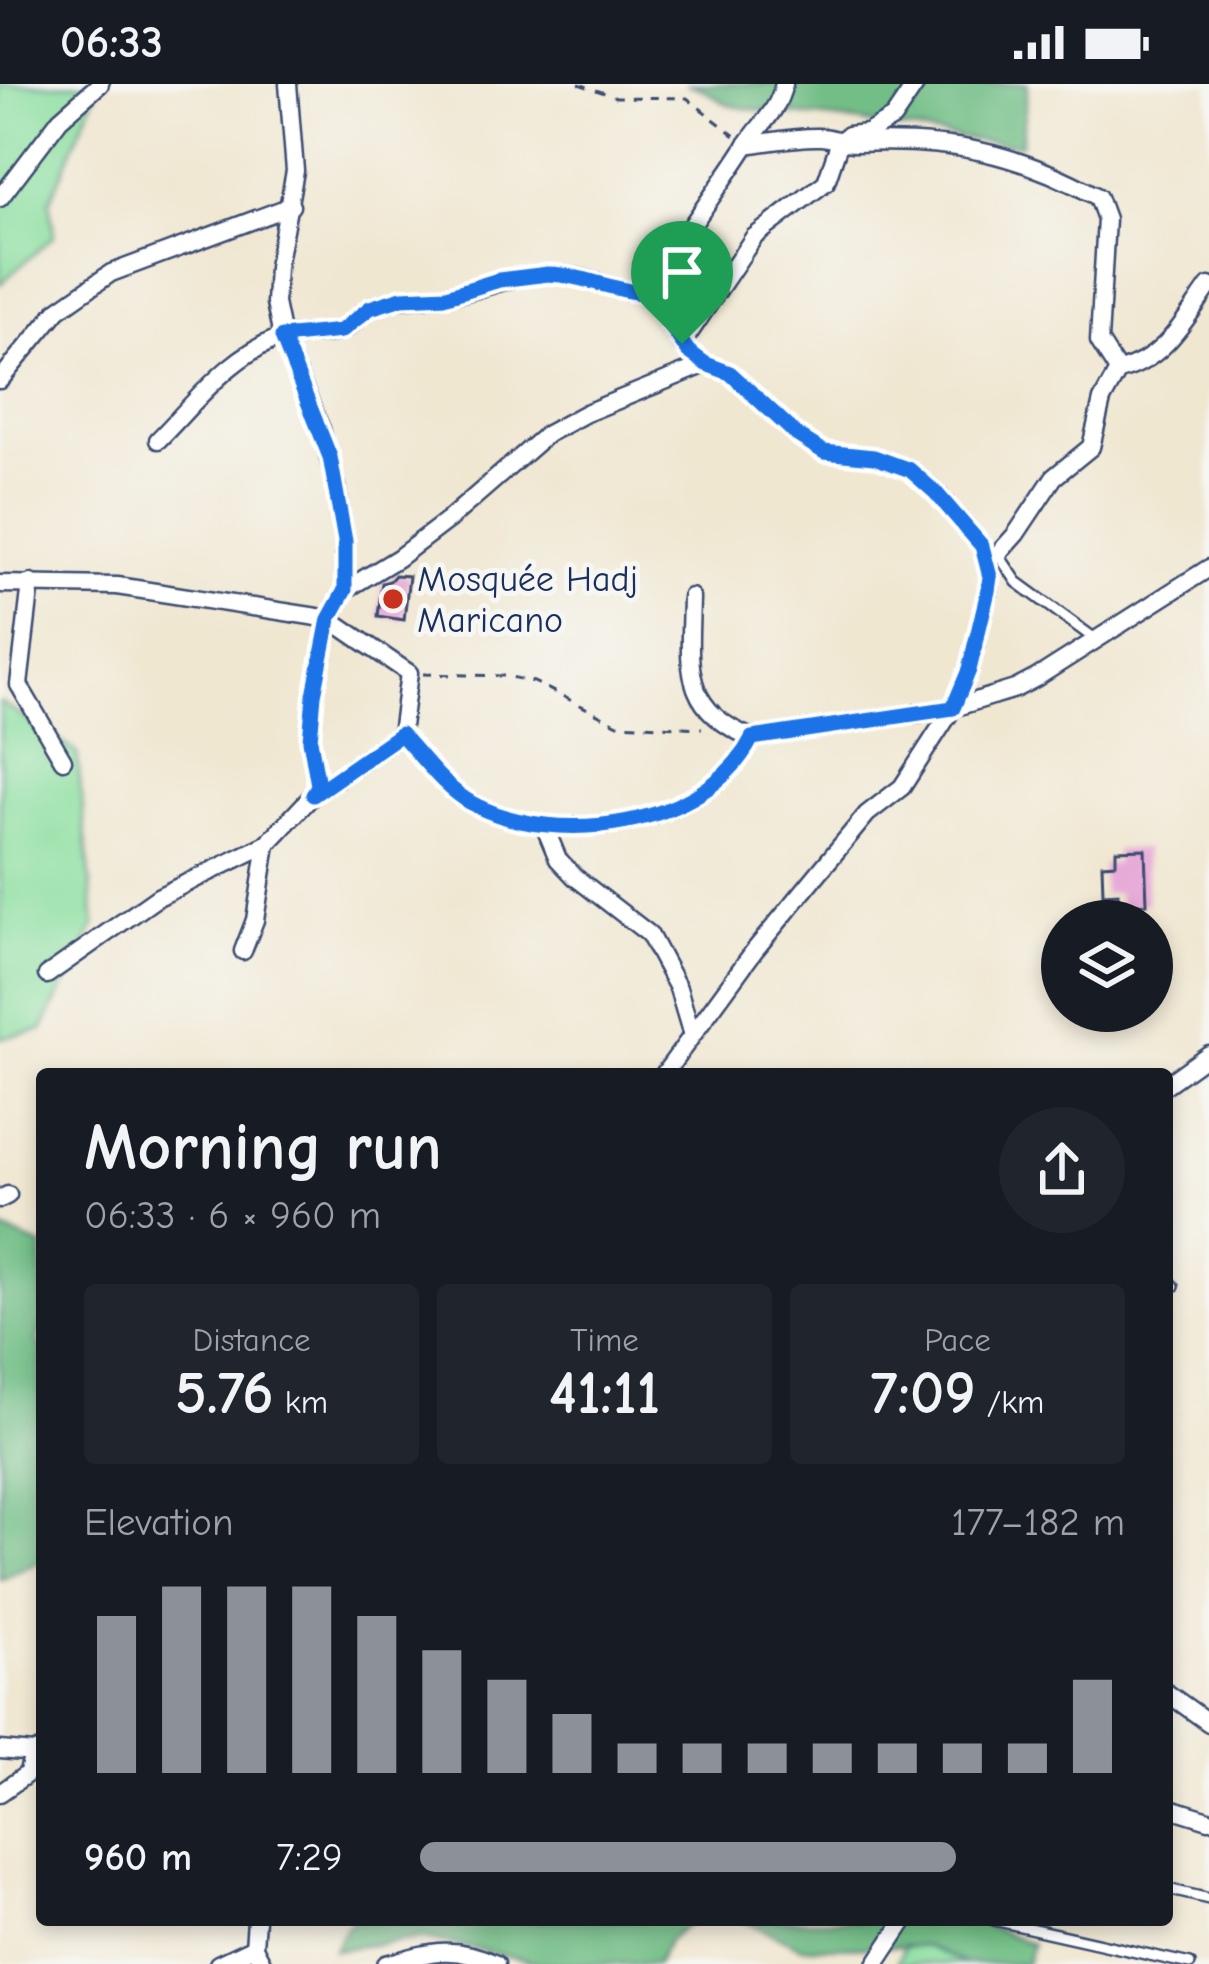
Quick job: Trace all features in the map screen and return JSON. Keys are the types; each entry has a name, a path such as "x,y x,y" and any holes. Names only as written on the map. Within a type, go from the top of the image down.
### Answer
{"street":[{"path":"0,198 60,119 100,84"},
{"path":"288,84 295,153 291,206 275,286 282,337 330,457 345,541 345,590"},
{"path":"649,294 746,145 774,112 784,84"},
{"path":"682,344 754,237 826,182 840,141 893,118 916,84"},
{"path":"746,145 809,137 899,141 1008,155 1098,197 1106,219 1099,341 1118,371"},
{"path":"0,380 58,310 110,273 291,206"},
{"path":"158,440 235,364 282,337 341,331 363,312 384,303 447,296 526,275 566,275 620,292 649,294"},
{"path":"1118,371 1135,368 1163,349 1209,286"},
{"path":"649,294 682,344 706,364 730,373 819,451 874,457 910,470 992,556"},
{"path":"329,619 345,590 448,520 547,434 706,364"},
{"path":"668,1068 691,1032 867,814 902,787 953,708 969,670 983,619 992,556 1054,477 1091,447 1102,400 1118,371"},
{"path":"691,597 690,673 700,699 722,725 752,738 953,708 1015,689 1209,568"},
{"path":"31,583 19,685 63,760"},
{"path":"0,584 131,587 329,619 409,673 401,734 313,795 267,844 158,897 46,975"},
{"path":"401,734 461,796 490,810 544,825 628,819 670,810 710,788 740,758 752,738"},
{"path":"544,825 558,859 574,877 649,934 670,971 691,1032"},
{"path":"242,951 255,920 267,844"},
{"path":"1173,1080 1209,1054"},
{"path":"1173,1697 1209,1724"},
{"path":"0,1750 36,1751"},
{"path":"0,1793 27,1774 36,1755"},
{"path":"1173,1809 1209,1820"},
{"path":"256,1926 254,1947 263,1964"},
{"path":"876,1964 901,1926"},
{"path":"218,1964 254,1947"},
{"path":"386,1964 450,1949 496,1964"}],"lane":[{"path":"992,556 1017,582 1095,639"},
{"path":"313,795 318,785 310,740 329,619"},
{"path":"1173,1890 1209,1899"},
{"path":"1021,1926 1190,1964"}],"path":[{"path":"579,84 616,97 687,98 746,145"},
{"path":"409,673 506,676 535,682 618,724 687,730 722,725"}],"green space":[{"path":"0,84 100,84 50,201 54,236 0,284"},
{"path":"685,84 1028,84 1021,144 750,109"},
{"path":"0,702 77,753 95,925 42,1030 0,1038"},
{"path":"0,1229 36,1244 36,1563 0,1580"},
{"path":"347,1926 686,1926 668,1941 656,1964 546,1964 422,1938 333,1950"},
{"path":"755,1926 988,1926 1032,1944 1026,1964 966,1964 925,1946 802,1947"},
{"path":"925,1946 966,1964 896,1964 904,1947"}],"building":[{"name":"Mosquée Hadj Maricano","path":"395,575 409,576 404,620 378,616 382,583"},
{"path":"1145,849 1147,900 1118,900 1118,893 1103,894 1102,864 1116,863 1116,850"}],"place":[{"name":"Mosquée Hadj Maricano","path":"393,599"}],"route":[{"path":"548,274 580,277 620,292 649,294 682,344 696,358 730,373 819,451 874,457 910,470 982,546 990,577 983,619 953,708 752,738 740,758 710,788 654,816 573,825 528,823 476,806 448,787 401,734 313,795 318,785 310,753 314,695 329,619 345,590 345,541 330,457 282,337 341,331 370,308 402,298 447,296 499,280 548,274"}]}
